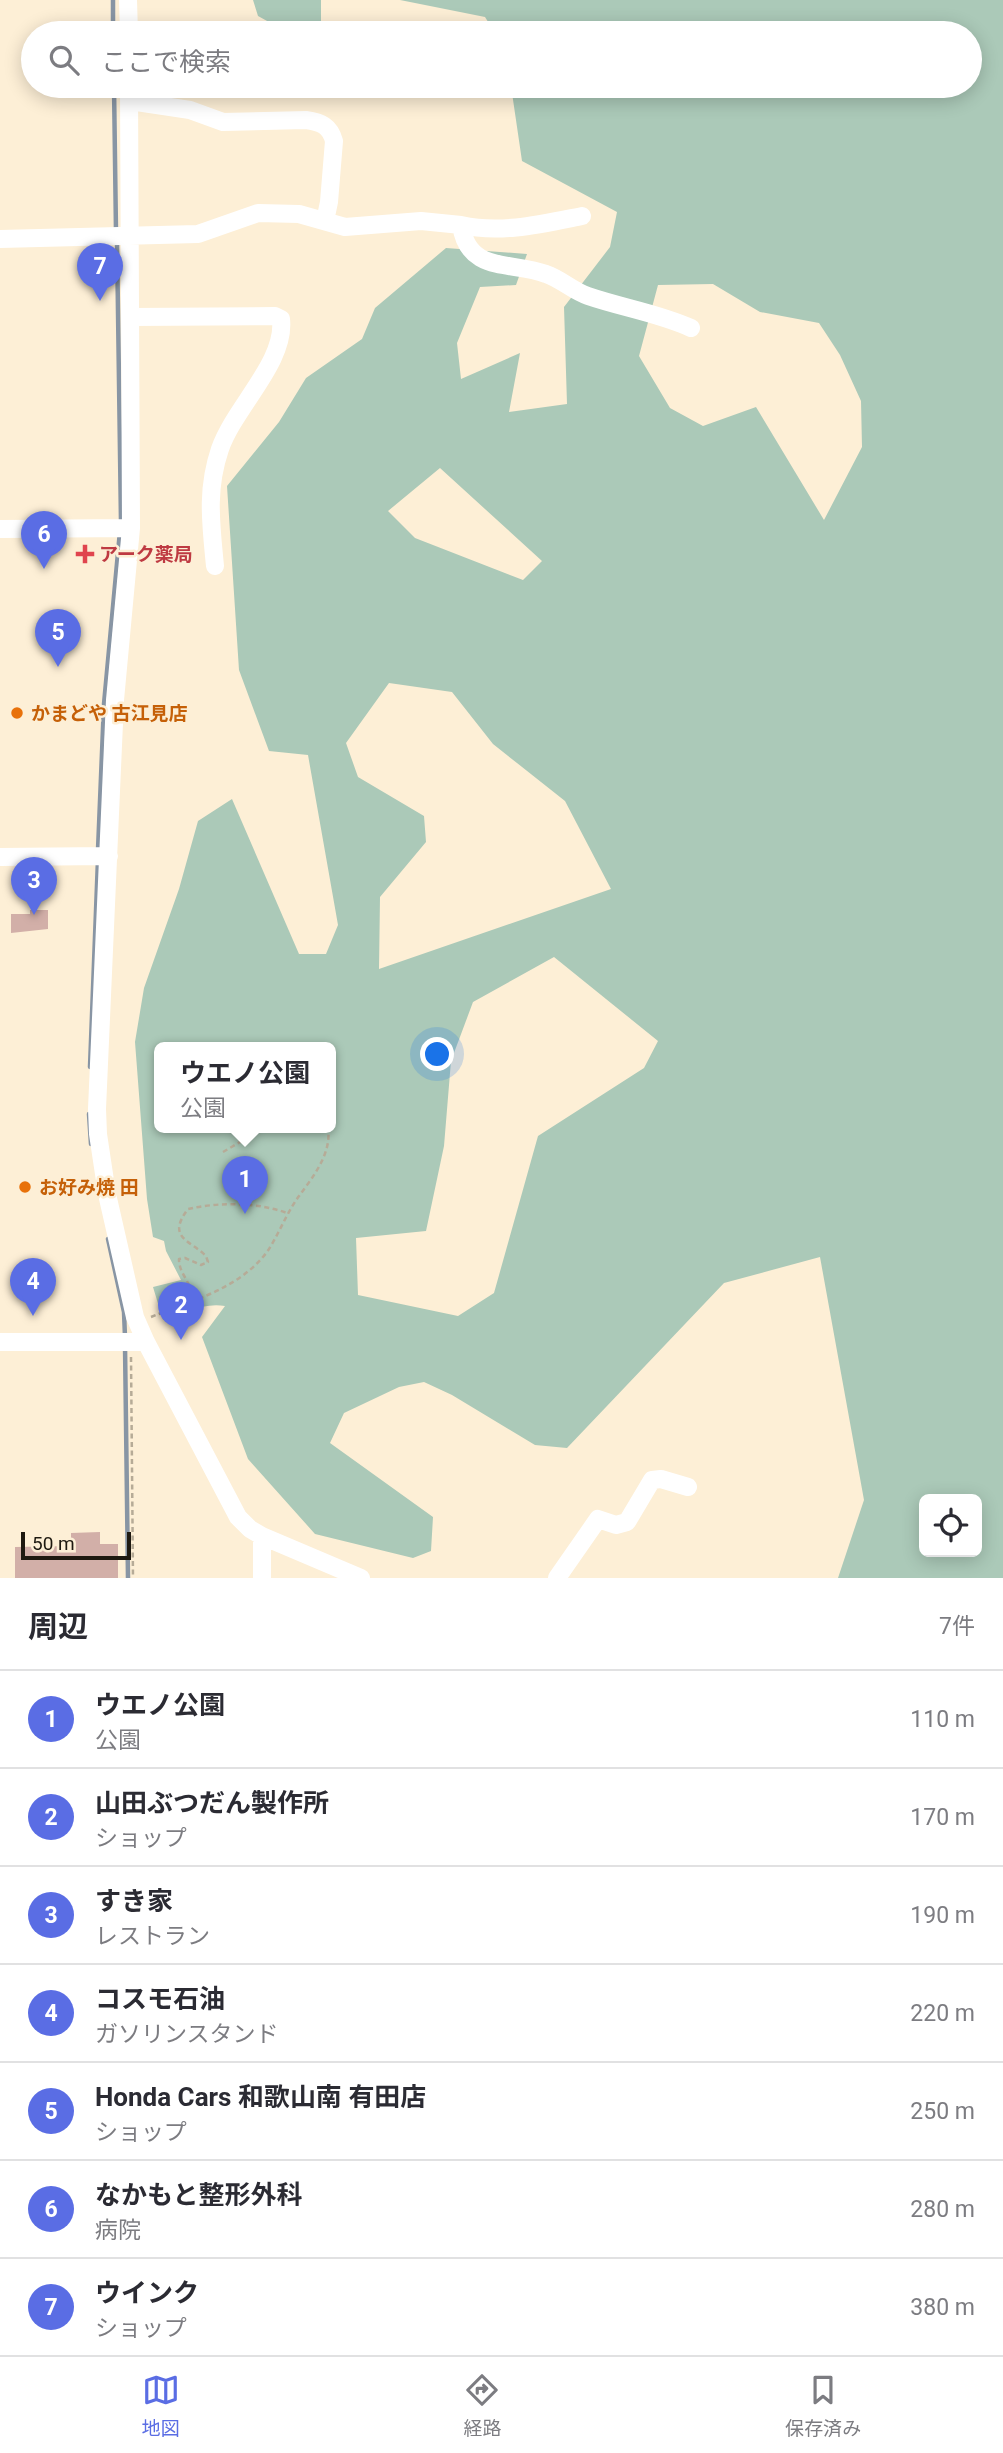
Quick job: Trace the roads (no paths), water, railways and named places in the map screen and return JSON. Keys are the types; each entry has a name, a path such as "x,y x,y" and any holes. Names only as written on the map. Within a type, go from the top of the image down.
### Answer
{"street":[{"path":"128,0 129,21"},
{"path":"130,98 131,528 115,700 97,1121 107,1194 138,1323 139,1342 238,1517 262,1536 361,1578"},
{"path":"145,98 223,122 306,120 325,125 334,141 329,202 324,221"},
{"path":"0,239 198,234 258,213 299,214 345,227 421,220 482,230 501,230 582,216"},
{"path":"461,225 463,238 471,250 484,259 509,268 548,274 588,296 668,318 691,328"},
{"path":"131,317 275,316 281,319 282,333 273,361 240,408 220,448 209,493 215,566"},
{"path":"0,529 131,528"},
{"path":"0,858 109,856"},
{"path":"0,1342 139,1342"},
{"path":"557,1578 598,1519 616,1525 627,1522 652,1480 661,1479 688,1487"},
{"path":"262,1536 262,1578"}],"waterway":[{"path":"113,0 113,21"},
{"path":"114,98 116,232"},
{"path":"117,241 121,522"},
{"path":"98,850 104,704 120,531"},
{"path":"90,1067 98,859"},
{"path":"89,1114 91,1144"},
{"path":"108,1239 124,1312 125,1337"},
{"path":"125,1345 128,1578"}],"place":[{"name":"ウインク","path":"100,301"},
{"name":"アーク薬局","path":"85,554"},
{"name":"なかもと整形外科","path":"44,569"},
{"name":"Honda Cars 和歌山南 有田店","path":"58,667"},
{"name":"かまどや 古江見店","path":"17,713"},
{"name":"すき家","path":"34,915"},
{"name":"お好み焼 田","path":"25,1187"},
{"name":"ウエノ公園","path":"245,1214"},
{"name":"コスモ石油","path":"33,1316"},
{"name":"山田ぶつだん製作所","path":"181,1340"}]}
